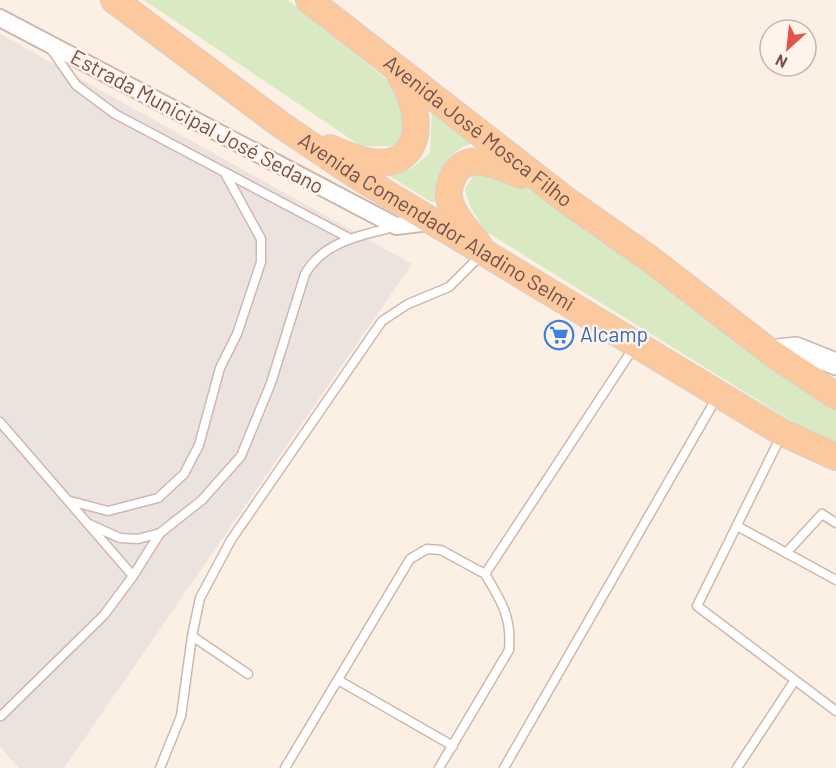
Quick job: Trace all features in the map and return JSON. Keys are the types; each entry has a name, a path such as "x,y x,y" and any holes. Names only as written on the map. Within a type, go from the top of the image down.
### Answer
{"main road":[{"name":"Avenida Comendador Aladino Selmi","path":"114,0 281,125 429,222 484,251 783,433 836,457"},
{"name":"Avenida José Mosca Filho","path":"309,0 566,200 650,259 769,351 836,396"},
{"path":"281,125 350,156 381,162 396,160 408,151 416,116 414,101 394,67"},
{"path":"484,251 449,199 449,186 455,171 468,162 479,161 496,165 524,176 566,200"}],"street":[{"name":"Estrada Municipal José Sedano","path":"0,18 396,226"},
{"path":"396,226 429,222"},
{"path":"769,351 796,348 836,364"}],"lane":[{"path":"47,44 76,85 115,114 226,175 350,238"},
{"path":"70,501 108,511 158,498 184,474 199,445 220,368 237,334 261,262 261,239 226,175"},
{"path":"1,716 104,615 133,576 160,533 202,500 241,456 275,372 305,274 321,252 350,238 396,226"},
{"path":"160,768 181,716 192,636 200,598 231,540 382,321 408,304 450,286 484,251"},
{"path":"485,574 636,344"},
{"path":"504,768 718,394"},
{"path":"0,422 133,576"},
{"path":"783,433 697,606 836,711"},
{"path":"786,553 822,514 836,523"},
{"path":"89,524 120,538 138,539 160,533"},
{"path":"737,526 836,580"},
{"path":"285,768 410,558 427,549 441,550 485,574 505,607 510,633 509,650 439,768"},
{"path":"192,636 248,674"},
{"path":"338,680 453,746"},
{"path":"736,768 795,680"}],"shaded area":[{"path":"0,34 412,264 64,768 19,768 0,747"}],"green space":[{"path":"144,0 288,0 391,83 404,97 407,134 396,146 361,146"},
{"path":"432,106 473,143 456,152 444,166 437,192 437,202 431,202 385,173 411,169 430,153"},
{"path":"476,172 503,173 566,212 836,402 836,446 817,437 485,231 470,206 465,189"}],"place":[{"name":"Alcamp","path":"559,335"}]}
